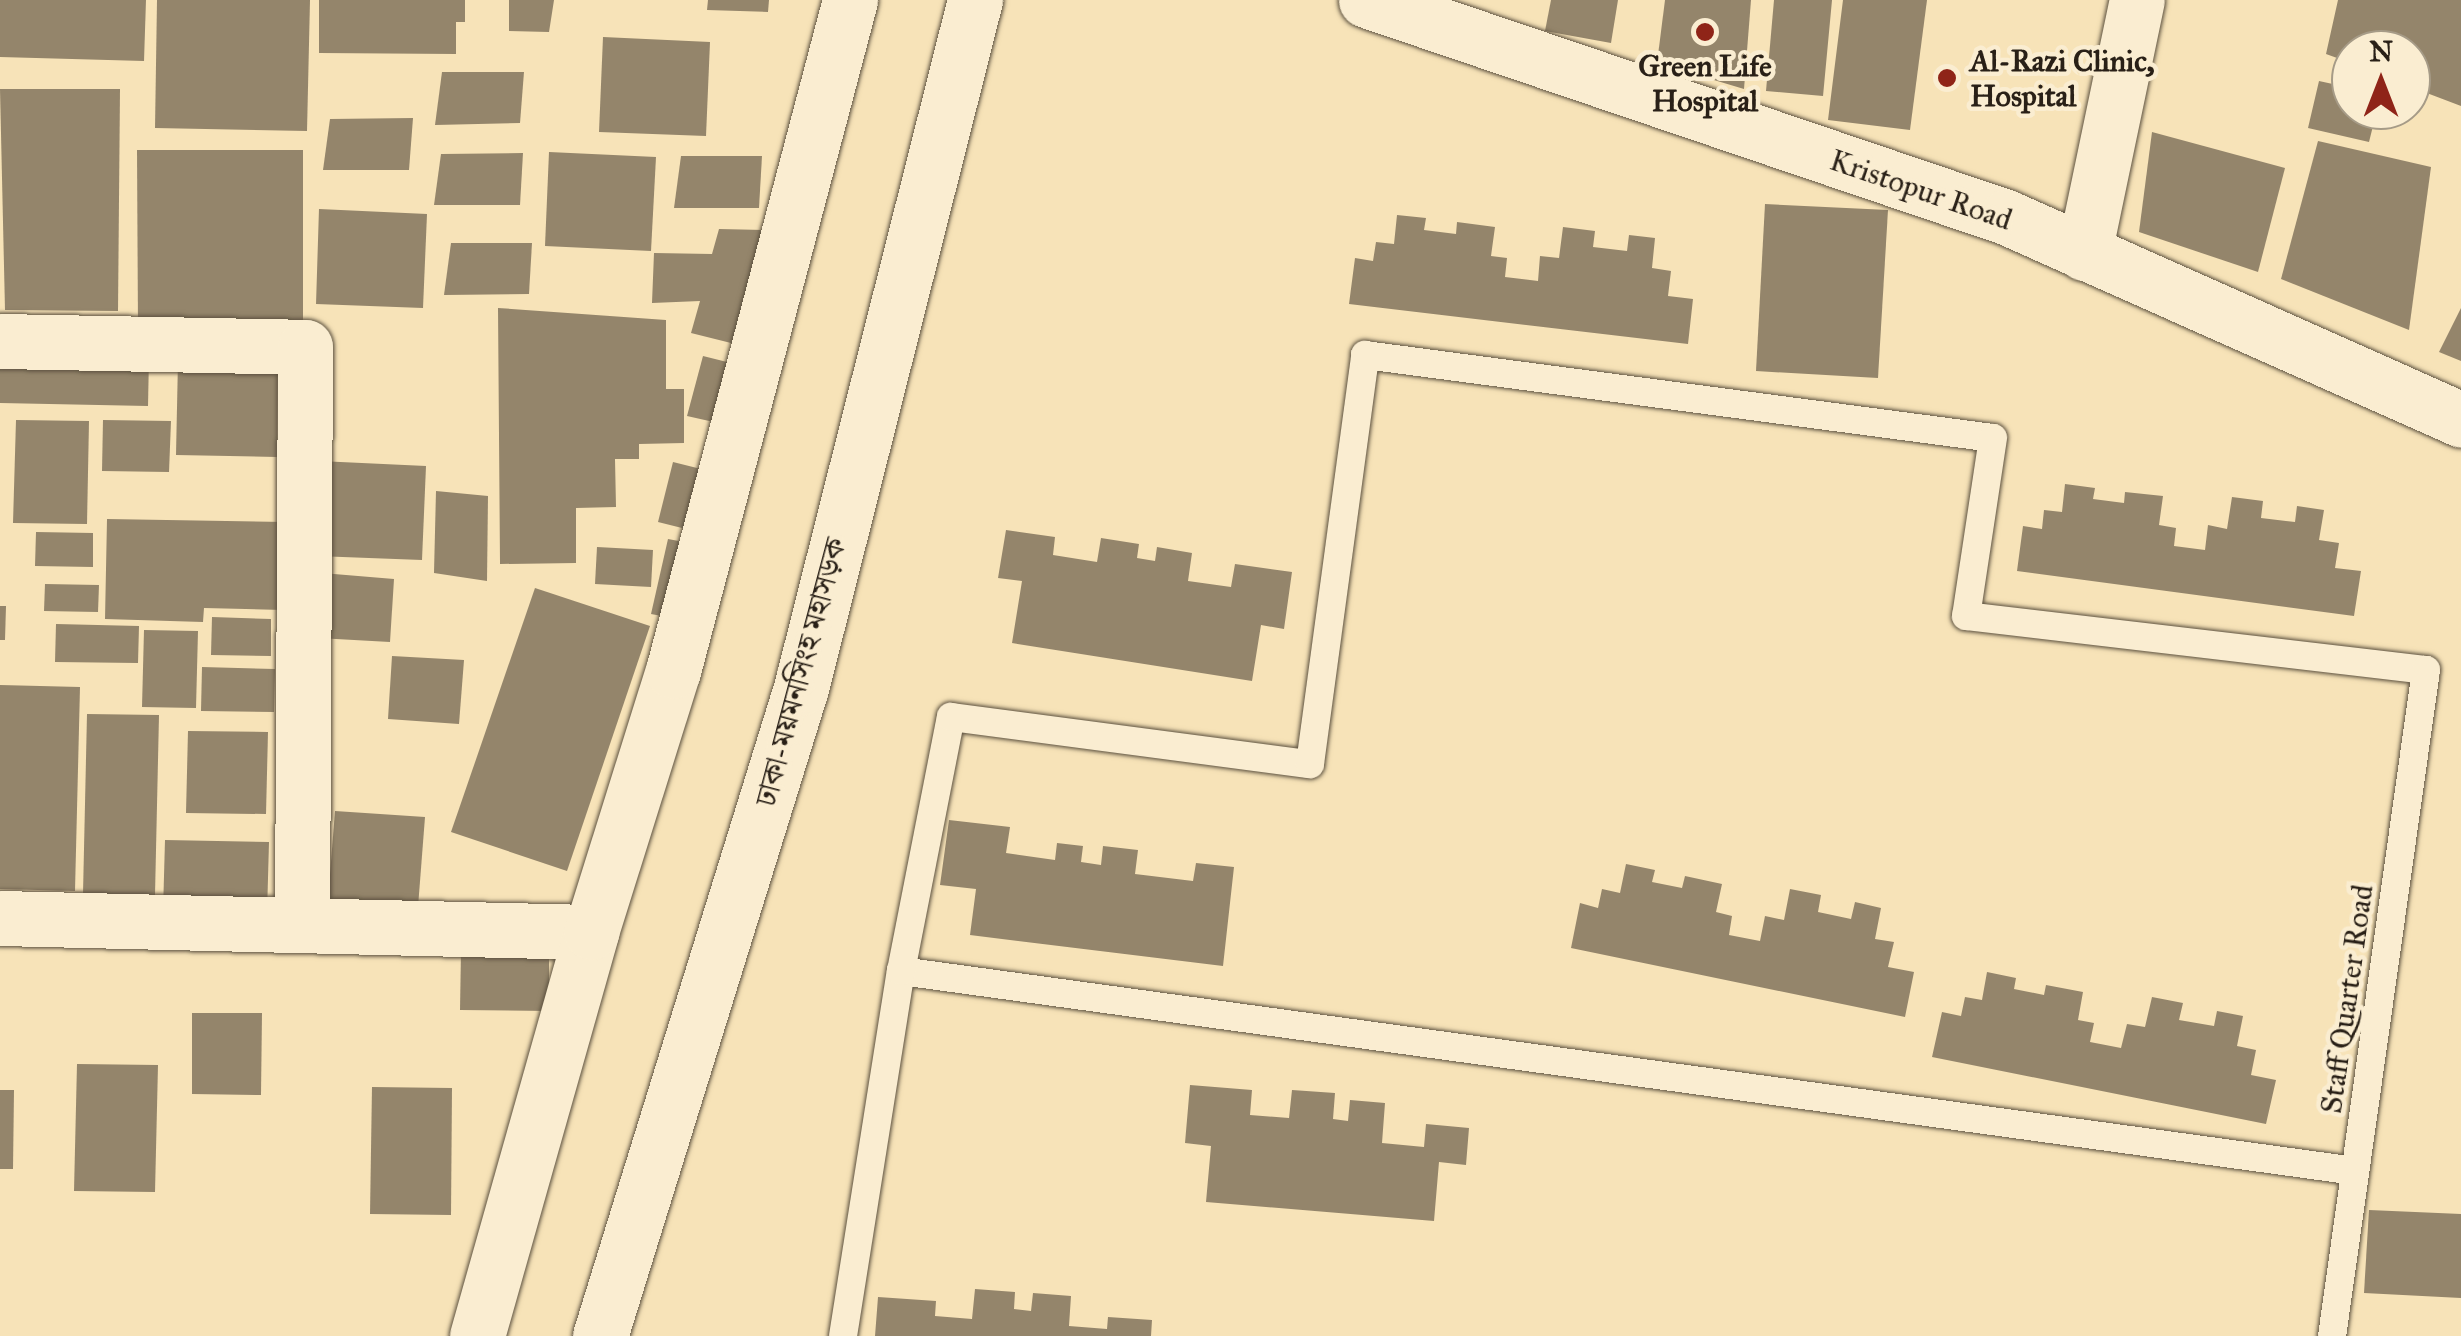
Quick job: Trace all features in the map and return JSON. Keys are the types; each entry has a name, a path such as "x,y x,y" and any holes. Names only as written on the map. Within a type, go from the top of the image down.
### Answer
{"main road":[{"path":"476,1336 591,932 673,671 850,0"},
{"name":"ঢাকা-ময়মনসিংহ মহাসড়ক","path":"600,1336 800,688 975,0"},
{"name":"Kristopur Road","path":"1366,0 2006,217 2461,420"},
{"path":"2084,252 2138,0"},
{"path":"0,341 305,348 302,924"},
{"path":"0,918 591,932"}],"lane":[{"name":"Staff Quarter Road","path":"901,971 951,717 1310,764 1366,355 1993,438 1966,616 2426,670 2332,1336"},
{"path":"844,1336 901,971 2356,1171"}],"building":[{"path":"0,0 146,0 144,61 0,57"},
{"path":"157,0 310,0 307,131 155,128"},
{"path":"319,0 465,0 465,22 456,22 456,54 319,53"},
{"path":"509,0 554,0 549,32 509,31"},
{"path":"708,0 769,0 768,12 707,10"},
{"path":"1551,0 1618,0 1611,43 1545,31"},
{"name":"Green Life Hospital","path":"1665,0 1751,0 1744,89 1657,63"},
{"path":"1774,0 1832,0 1823,96 1766,91"},
{"path":"1843,0 1927,0 1910,130 1828,120"},
{"path":"2338,0 2461,0 2461,106 2431,95 2431,30 2331,30"},
{"path":"603,37 710,42 706,136 599,132"},
{"path":"442,72 524,72 520,123 435,125"},
{"path":"2319,81 2331,84 2331,130 2372,130 2369,142 2308,128"},
{"path":"0,89 120,89 118,311 5,310"},
{"path":"413,118 409,170 323,170 330,119"},
{"path":"2152,132 2285,168 2258,272 2139,232"},
{"path":"2318,141 2431,167 2409,330 2281,279"},
{"path":"137,150 303,150 303,328 138,329"},
{"path":"549,152 656,157 651,251 545,246"},
{"path":"523,153 520,205 434,205 441,154"},
{"path":"681,156 762,156 759,208 674,208"},
{"path":"1765,204 1888,210 1878,378 1756,371"},
{"path":"319,209 427,214 423,308 316,304"},
{"path":"1397,215 1426,218 1424,230 1456,234 1457,222 1495,227 1491,256 1507,258 1505,277 1538,281 1540,256 1559,258 1563,227 1595,231 1593,247 1627,251 1629,235 1655,238 1652,268 1671,271 1668,296 1693,299 1688,344 1349,304 1355,258 1373,261 1376,242 1394,244"},
{"path":"719,229 770,230 743,346 691,333 700,301 652,303 654,253 712,254"},
{"path":"451,243 532,243 529,294 444,295"},
{"path":"498,308 666,320 666,389 684,389 684,443 639,444 639,459 615,459 616,507 576,508 576,563 500,564"},
{"path":"2461,308 2461,361 2439,352"},
{"path":"0,352 149,356 148,406 0,403"},
{"path":"703,356 743,366 727,425 687,416"},
{"path":"178,360 278,362 277,457 176,455"},
{"path":"16,420 89,421 87,524 13,523"},
{"path":"103,420 171,421 169,472 102,471"},
{"path":"319,461 426,466 422,560 316,556"},
{"path":"673,462 713,472 698,532 658,522"},
{"path":"2065,484 2095,488 2093,499 2124,503 2125,492 2163,496 2159,525 2176,528 2174,546 2205,550 2208,525 2227,529 2232,497 2263,501 2261,518 2295,522 2297,506 2324,510 2319,540 2339,543 2335,568 2361,571 2354,616 2017,571 2023,526 2042,529 2044,510 2062,512"},
{"path":"436,491 488,496 487,581 434,573"},
{"path":"107,519 285,522 283,610 204,608 203,622 105,619"},
{"path":"1006,530 1055,537 1053,555 1097,562 1101,538 1139,544 1137,558 1155,561 1157,547 1192,553 1188,581 1231,587 1235,564 1292,572 1284,629 1261,625 1252,681 1012,643 1022,581 998,578"},
{"path":"36,532 93,533 93,567 35,566"},
{"path":"668,539 700,545 683,620 651,614"},
{"path":"597,547 653,550 651,587 595,584"},
{"path":"322,573 394,579 390,642 318,638"},
{"path":"45,584 99,585 98,612 44,611"},
{"path":"535,588 650,626 567,871 451,832"},
{"path":"0,606 6,606 5,640 0,640"},
{"path":"212,617 271,619 271,656 211,655"},
{"path":"56,624 139,626 138,663 55,662"},
{"path":"144,630 198,631 196,708 142,707"},
{"path":"392,656 464,660 459,724 388,719"},
{"path":"202,667 275,669 274,712 201,711"},
{"path":"0,685 80,687 75,891 0,889"},
{"path":"87,714 159,715 155,895 83,894"},
{"path":"188,731 268,732 266,814 186,813"},
{"path":"335,811 425,817 418,907 328,900"},
{"path":"949,820 1010,827 1006,853 1055,860 1057,843 1083,846 1081,862 1101,865 1103,846 1138,850 1135,874 1193,881 1196,863 1234,867 1223,966 970,935 976,889 940,885"},
{"path":"165,840 269,842 267,914 163,912"},
{"path":"1626,864 1655,870 1652,882 1682,888 1685,876 1722,884 1716,912 1732,916 1729,935 1760,941 1765,916 1784,920 1790,889 1821,895 1818,912 1851,919 1855,902 1881,908 1875,939 1894,942 1888,967 1914,972 1905,1017 1571,948 1580,903 1598,908 1602,889 1620,893"},
{"path":"461,951 549,953 549,1011 460,1010"},
{"path":"1987,972 2016,978 2014,989 2044,995 2046,985 2083,992 2078,1020 2094,1023 2090,1042 2121,1048 2127,1024 2145,1027 2152,997 2183,1003 2179,1020 2214,1026 2217,1011 2243,1016 2237,1046 2256,1050 2251,1075 2276,1080 2266,1124 1932,1057 1942,1012 1961,1016 1965,997 1982,1000"},
{"path":"192,1013 262,1013 261,1095 192,1094"},
{"path":"77,1064 158,1065 155,1192 74,1191"},
{"path":"1190,1085 1252,1090 1250,1115 1289,1118 1292,1090 1335,1093 1333,1119 1348,1121 1350,1100 1385,1103 1382,1143 1424,1147 1426,1124 1469,1128 1466,1165 1439,1162 1434,1221 1206,1202 1211,1146 1185,1143"},
{"path":"372,1087 452,1088 451,1215 370,1214"},
{"path":"0,1090 14,1090 13,1169 0,1169"},
{"path":"2369,1210 2461,1214 2461,1298 2364,1293"},
{"path":"975,1289 1015,1292 1014,1309 1031,1311 1033,1293 1071,1296 1069,1326 1107,1329 1108,1317 1152,1320 1151,1336 875,1336 878,1297 936,1301 935,1316 972,1319"}],"place":[{"name":"Green Life Hospital","path":"1705,32"},
{"name":"Al-Razi Clinic, Hospital","path":"1947,78"}]}
